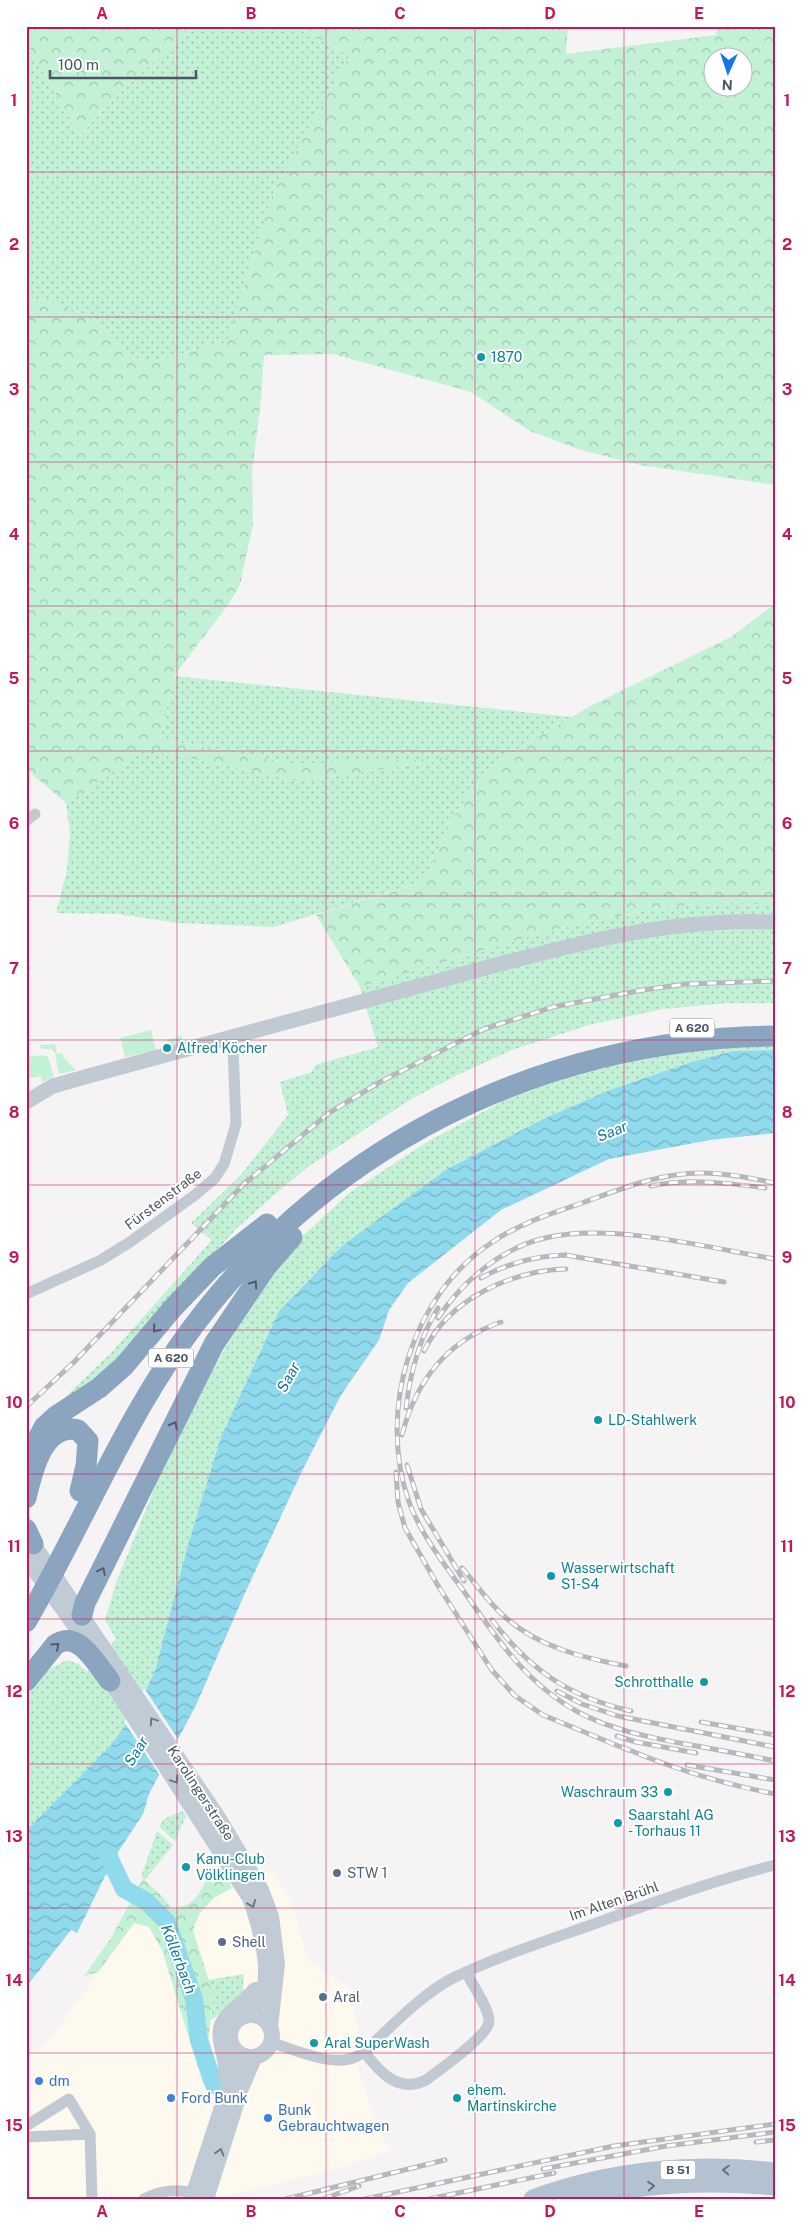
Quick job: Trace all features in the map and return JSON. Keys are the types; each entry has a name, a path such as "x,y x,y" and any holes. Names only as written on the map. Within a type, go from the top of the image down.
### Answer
{"highway":[{"name":"A 620","path":"26,1622 130,1425 162,1371 203,1314 234,1278 298,1214 326,1190 385,1150 455,1110 508,1086 613,1048 692,1028 775,1023"},
{"name":"A 620","path":"26,1595 133,1392 170,1335 223,1269 267,1224 315,1182 403,1122 450,1096 503,1072 550,1057 613,1048 695,1040 775,1036"},
{"path":"82,1615 85,1603 214,1344 239,1305 266,1267 304,1224 331,1197 365,1173 385,1150"},
{"path":"26,1462 44,1427 56,1416 99,1388 124,1366 172,1309 212,1268 267,1224"},
{"path":"26,1498 32,1475 43,1449 53,1435 62,1429 78,1430 88,1441 86,1466 80,1491"},
{"path":"26,1681 56,1645 62,1641 75,1641 97,1653 110,1681"}],"main road":[{"name":"Karolingerstraße","path":"30,1547 97,1653 214,1826 250,1898 259,1923 264,1963 264,1990 259,2001 247,2015"},
{"name":"Karolingerstraße","path":"55,1588 82,1615 97,1653"},
{"name":"Karolingerstraße","path":"110,1681 262,1890 271,1916 277,1971 270,2026"},
{"path":"229,2087 226,2077 226,2058 221,2038 221,2026 226,2018 254,1992 264,1963"},
{"path":"247,2015 262,2017 270,2026 273,2036 272,2043 265,2053 254,2058 246,2057 237,2052 231,2043 231,2028 238,2020 247,2015"},
{"path":"197,2197 235,2068 237,2052"},
{"path":"197,2197 254,2058"},
{"name":"B 51","path":"583,2193 648,2172 706,2169 775,2172"},
{"name":"B 51","path":"533,2199 670,2185 724,2183 775,2186"}],"street":[{"path":"26,1102 53,1086 550,950 647,930 696,923 775,922"},
{"name":"Fürstenstraße","path":"26,1294 70,1276 108,1256 195,1195 215,1178 224,1164 236,1124 233,1049 230,1038"},
{"name":"Im Alten Brühl","path":"272,2043 313,2056 334,2060 351,2059 364,2052 421,2001 466,1972 545,1941 707,1884 775,1865"},
{"path":"364,2052 388,2078 406,2086 416,2085 426,2080 483,2034 489,2022 486,2010 466,1972"},
{"path":"26,2126 69,2099 90,2134 92,2199"},
{"path":"26,2138 90,2134"},
{"path":"144,2199 175,2189 197,2197"}],"shaded area":[{"path":"271,1870 291,1901 309,1962 350,1988 364,2061 357,2064 370,2106 390,2151 326,2172 213,2199 26,2199 26,2057 48,2042 134,1923 149,1927 162,1950 203,2084 217,2075 208,2045 213,1994 193,1930 199,1914 215,1897"}],"green space":[{"path":"26,26 197,26 135,78 106,106 80,136 26,42"},
{"path":"197,26 299,26 349,56 273,193 227,342 161,359 140,359 124,353 95,318 49,301 26,300 26,42 80,136 136,78"},
{"path":"299,26 568,26 566,54 716,35 718,26 775,26 775,485 640,465 581,450 530,431 471,392 333,354 264,355 261,400 252,472 253,524 240,585 228,605 174,676 160,739 295,764 462,758 298,781 147,749 66,803 26,769 26,300 49,301 95,318 124,353 140,359 161,359 227,342 273,193 349,56"},
{"path":"775,604 775,906 738,902 695,904 646,911 548,931 360,987 316,915 425,881 450,821 491,765 592,705 731,637"},
{"path":"174,676 572,717 491,765 450,821 425,881 274,927 178,923 118,914 56,913 67,870 70,834 66,803 147,749 298,781 455,759 295,764 160,739"},
{"path":"738,902 775,906 775,1003 727,1003 663,1009 589,1025 512,1050 457,1075 408,1101 309,1166 273,1196 236,1229 118,1359 69,1399 66,1396 111,1353 212,1240 191,1223 241,1175 288,1115 280,1082 312,1072 315,1065 378,1047 360,987 548,931 646,911 695,904"},
{"path":"151,1030 156,1050 125,1057 120,1038"},
{"path":"181,1036 183,1043 168,1046 167,1040"},
{"path":"731,1042 775,1042 775,1050 733,1051 691,1062 610,1090 545,1118 447,1169 343,1245 279,1311 221,1437 155,1671 136,1710 111,1745 26,1831 26,1696 49,1669 67,1660 79,1664 87,1672 116,1639 105,1620 116,1583 166,1460 194,1402 258,1292 291,1247 349,1193 427,1142 529,1087 597,1069"},
{"path":"55,1044 57,1054 62,1053 64,1058 76,1070 59,1074 55,1053 51,1049 41,1049 40,1045"},
{"path":"42,1055 48,1057 54,1077 42,1082 41,1076 26,1079 26,1057"},
{"path":"182,1811 186,1816 175,1841 159,1827 164,1819"},
{"path":"157,1831 173,1845 145,1880 141,1877"},
{"path":"208,1877 213,1883 226,1877 232,1888 215,1897 199,1914 193,1930 213,1994 208,2045 217,2076 213,2087 203,2084 162,1950 149,1927 134,1923 98,1972 84,1976 111,1938 143,1879 161,1895 172,1909 186,1905 195,1899"},
{"path":"244,1974 243,1989 246,1989 231,2005 211,2020 213,1994 207,1980"}],"water":[{"name":"Saar","path":"775,1050 775,1133 710,1140 609,1159 501,1210 408,1283 389,1310 379,1340 341,1395 303,1469 245,1593 196,1705 149,1794 143,1814 118,1852 117,1860 121,1870 118,1875 108,1873 105,1876 77,1933 71,1930 26,1987 26,1831 111,1745 136,1710 155,1671 189,1542 221,1437 279,1311 343,1245 447,1169 545,1118 610,1090 691,1062 733,1051"}],"pier":[{"path":"144,1688 180,1742 161,1777 124,1722 134,1708"}],"waterway":[{"name":"Köllerbach","path":"107,1853 124,1889 146,1901 167,1922 194,1999 199,2040 214,2085"}],"railway":[{"path":"26,1407 74,1362 244,1184 329,1113 380,1082 484,1029 553,1007 686,984 775,981"},
{"path":"775,1183 710,1173 685,1174 655,1179 626,1187 537,1219 494,1241 465,1264 441,1291 422,1323 408,1357 400,1393 397,1430 400,1467 409,1502 420,1526 442,1561 501,1643 543,1688 578,1712 604,1724 657,1739 775,1761"},
{"path":"651,1186 694,1182 765,1188"},
{"path":"438,1318 459,1291 484,1268 513,1250 545,1238 571,1234 629,1235 660,1238 775,1259"},
{"path":"481,1278 501,1268 522,1261 565,1255 724,1282"},
{"path":"424,1351 435,1333 449,1317 483,1291 524,1275 566,1269"},
{"path":"406,1408 410,1382 421,1343 438,1308"},
{"path":"402,1435 416,1397 425,1380 437,1365 465,1340 501,1322"},
{"path":"407,1465 421,1509 464,1581"},
{"path":"396,1472 398,1502 405,1528 437,1584 491,1669 514,1695 543,1715 628,1750"},
{"path":"462,1568 499,1612 532,1636 562,1650 626,1666"},
{"path":"492,1620 521,1653 552,1679 588,1698 631,1711"},
{"path":"557,1691 582,1704 618,1716 775,1747"},
{"path":"701,1722 775,1735"},
{"path":"617,1736 636,1742 696,1753"},
{"path":"622,1747 697,1775 775,1794"},
{"path":"687,1765 775,1780"},
{"path":"365,2199 614,2146 775,2124"},
{"path":"543,2169 666,2146 775,2132"},
{"path":"756,2142 775,2140"},
{"path":"286,2199 445,2160"},
{"path":"429,2199 554,2173"},
{"path":"323,2199 359,2186"}],"place":[{"name":"1870","path":"481,357"},
{"name":"Alfred Köcher","path":"167,1048"},
{"name":"LD-Stahlwerk","path":"598,1420"},
{"name":"Wasserwirtschaft S1-S4","path":"551,1576"},
{"name":"Schrotthalle","path":"704,1682"},
{"name":"Waschraum 33","path":"668,1792"},
{"name":"Saarstahl AG - Torhaus 11","path":"618,1823"},
{"name":"Kanu-Club Völklingen","path":"186,1867"},
{"name":"STW 1","path":"337,1873"},
{"name":"Shell","path":"222,1942"},
{"name":"Aral","path":"323,1997"},
{"name":"Aral SuperWash","path":"314,2043"},
{"name":"dm","path":"39,2081"},
{"name":"Ford Bunk","path":"171,2098"},
{"name":"ehem. Martinskirche","path":"457,2098"},
{"name":"Bunk Gebrauchtwagen","path":"268,2118"}]}
